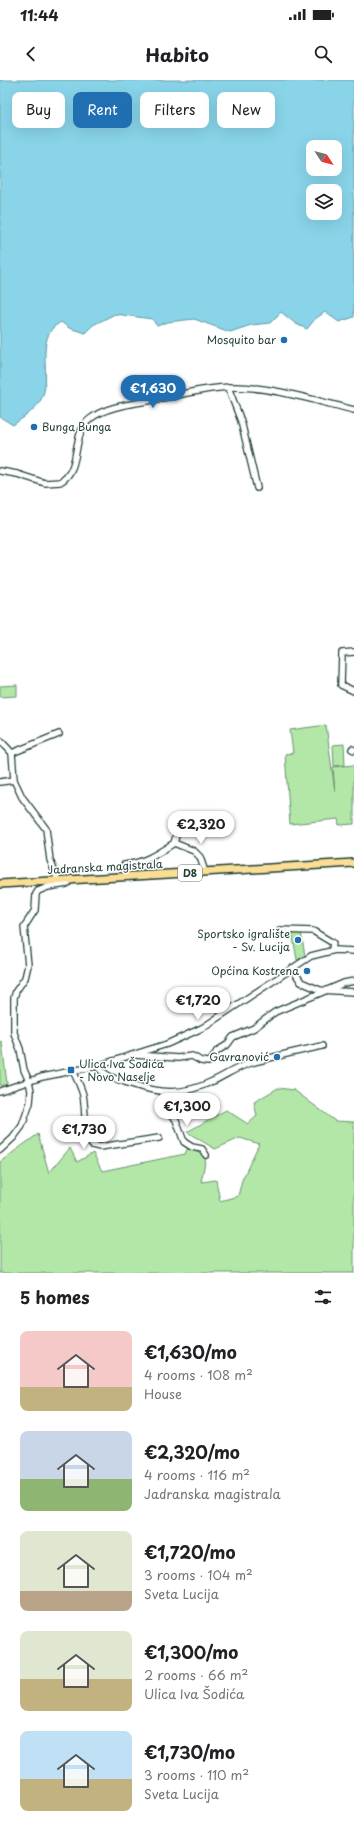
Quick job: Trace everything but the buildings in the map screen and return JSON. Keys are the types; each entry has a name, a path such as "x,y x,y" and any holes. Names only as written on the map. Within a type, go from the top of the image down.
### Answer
{"main road":[{"name":"Jadranska magistrala","path":"0,884 354,864"}],"street":[{"path":"228,387 241,421 257,488"},
{"path":"0,471 17,474 45,483 60,482 67,478 72,469 78,438 81,430 89,420 104,412 140,402 228,387 263,389 354,410"},
{"path":"354,652 342,653 341,685 354,691"},
{"path":"12,753 59,734"},
{"path":"0,740 12,753 14,780 22,797 46,829 50,860 58,880"},
{"path":"0,782 14,780"},
{"path":"124,865 136,864 150,858 174,843 178,829 184,824"},
{"path":"174,843 194,850 200,857 205,872"},
{"path":"0,1150 13,1138 24,1121 30,1097 28,1081 24,1070 20,1049 14,1033 14,998 16,991 25,978 28,965 24,927 35,910 36,894 38,891 48,887 67,884 72,879"},
{"path":"280,930 314,931 333,943 332,950"},
{"path":"0,1091 28,1081 98,1066 167,1044 202,1028 311,956 332,950 354,951"},
{"path":"292,968 303,984 326,991 354,992"},
{"path":"131,1055 178,1058 192,1056 201,1061 208,1062 211,1061 217,1051 227,1045 233,1038 250,1031 275,1012 344,983 354,981"},
{"path":"98,1066 104,1074 144,1089 163,1093 186,1091 213,1082 232,1070 250,1063 322,1046"},
{"path":"73,1071 83,1093 88,1139 92,1145 100,1147 159,1138"},
{"path":"163,1093 165,1104 176,1120 184,1142 192,1147 202,1149 206,1155"}],"green space":[{"path":"17,685 17,696 0,697 0,686"},
{"path":"326,725 335,792 333,767 354,765 354,824 339,825 338,819 290,824 285,754 293,753 290,730"},
{"path":"344,744 345,765 334,766 333,745"},
{"name":"Sportsko igralište - Sv. Lucija","path":"292,932 301,932 305,956 297,960"},
{"path":"0,1041 2,1042 7,1084 0,1086"},
{"path":"278,1088 294,1090 335,1121 354,1122 354,1273 0,1273 0,1162 38,1134 49,1173 70,1148 77,1162 93,1153 102,1171 185,1154 188,1147 206,1157 201,1182 216,1180 220,1201 238,1196 242,1180 259,1144 240,1138 215,1149 187,1132 226,1110 248,1124 257,1116 254,1102"}],"water":[{"path":"0,80 354,80 354,317 339,322 325,312 315,319 307,329 296,324 281,312 270,323 251,325 230,332 194,319 168,322 157,326 152,319 115,314 93,325 85,333 69,328 61,322 52,329 47,337 45,353 46,379 41,400 30,412 13,425 0,417"}],"place":[{"name":"Mosquito bar","path":"284,340"},
{"name":"Bunga Bunga","path":"34,427"},
{"name":"Sportsko igralište - Sv. Lucija","path":"298,940"},
{"name":"Općina Kostrena","path":"307,971"},
{"name":"Gavranović","path":"277,1057"},
{"name":"Ulica Iva Šodića - Novo Naselje","path":"71,1070"}]}
